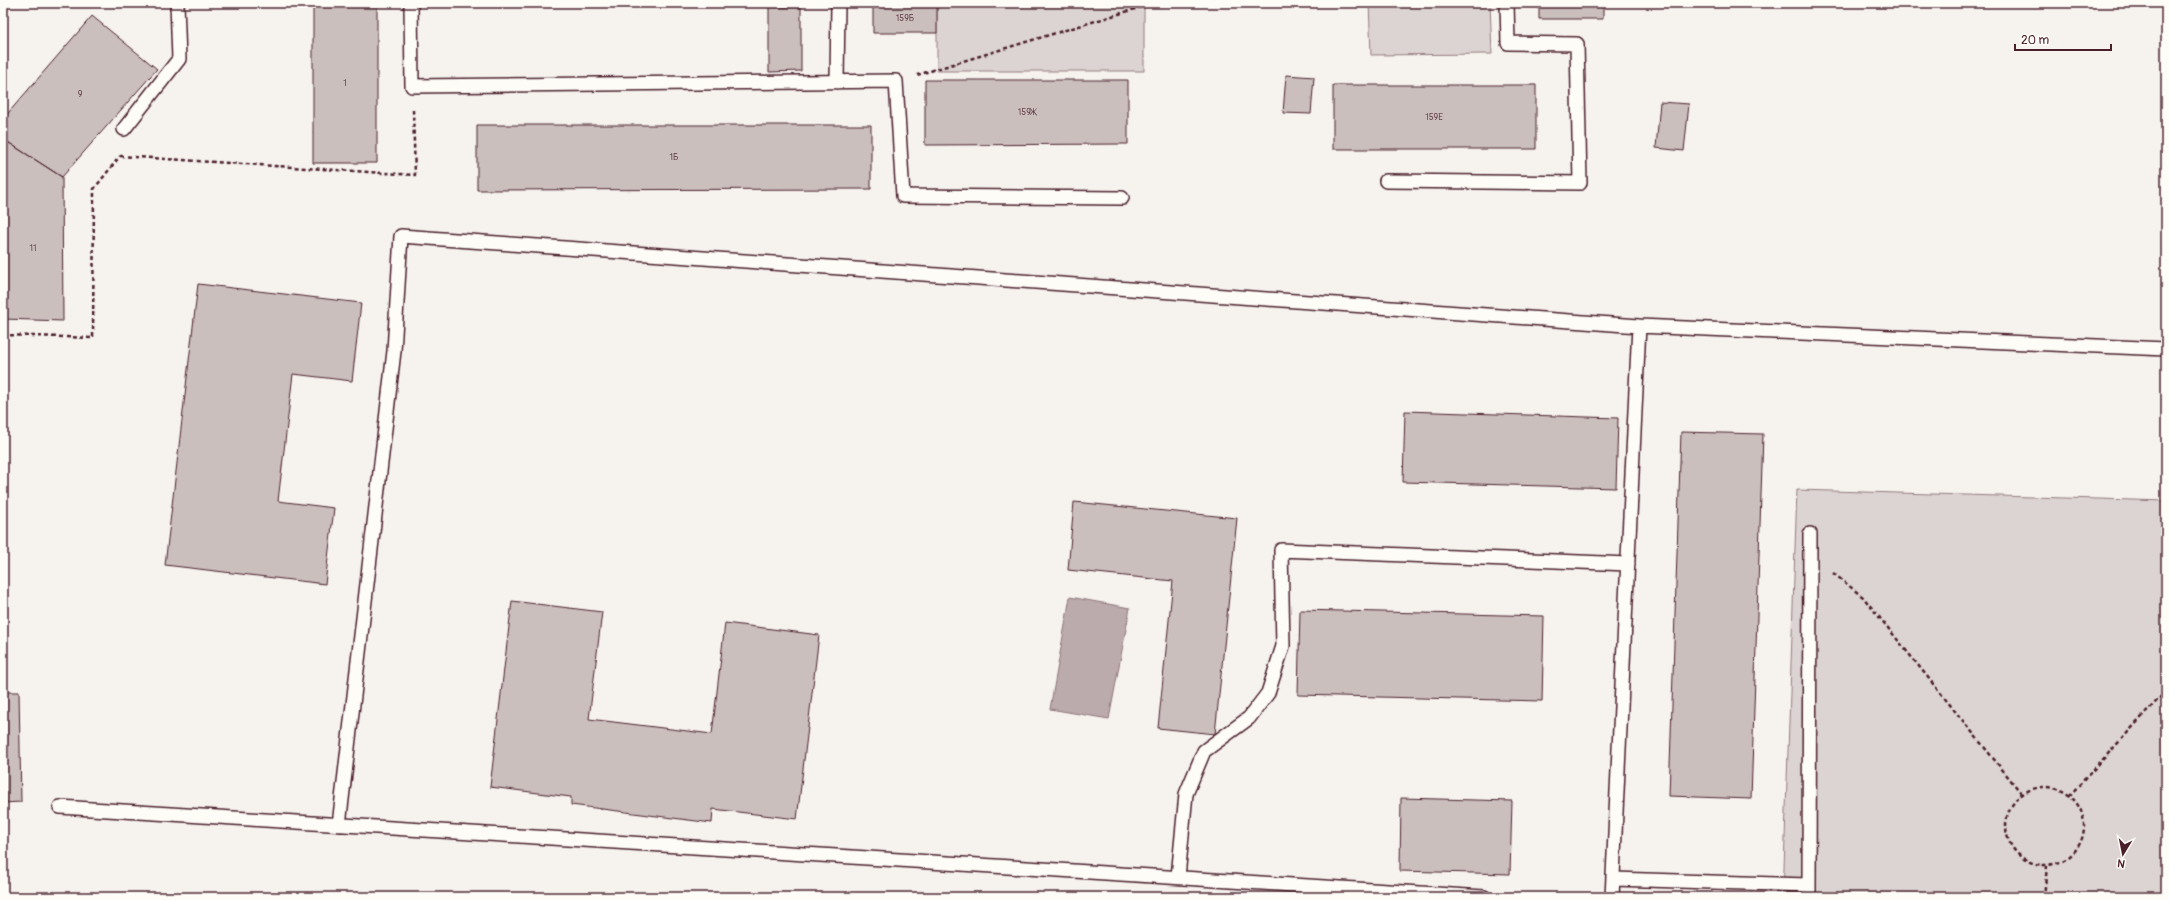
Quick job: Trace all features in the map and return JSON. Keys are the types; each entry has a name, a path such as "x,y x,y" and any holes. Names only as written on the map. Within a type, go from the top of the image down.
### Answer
{"lane":[{"path":"124,130 178,59 177,3"},
{"path":"411,3 412,86 896,81 903,196 1122,198"},
{"path":"837,82 838,3"},
{"path":"1386,181 1580,183 1577,44 1508,43 1508,3"},
{"path":"339,825 394,351 401,236 1639,326 2166,349"},
{"path":"1612,897 1639,326"},
{"path":"1613,879 1809,891 1810,534"},
{"path":"1178,877 1186,794 1204,751 1249,718 1268,693 1283,646 1280,550 1628,564"},
{"path":"60,807 1484,897"}],"path":[{"path":"896,81 1156,3"},
{"path":"120,156 415,175 412,86"},
{"path":"3,335 93,338 94,189 120,156 124,130"},
{"path":"1810,555 1863,597 2022,794"},
{"path":"2069,796 2166,691"},
{"path":"2046,787 2058,790 2069,796 2078,806 2083,818 2084,832 2079,845 2071,855 2060,862 2047,866 2034,864 2023,859 2014,850 2008,839 2005,827 2007,814 2013,803 2022,794 2033,789 2046,787"},
{"path":"2044,897 2047,866"}],"shaded area":[{"path":"937,3 1144,3 1144,71 937,71"},
{"path":"1369,3 1490,3 1492,54 1371,55"},
{"path":"1797,490 2166,501 2166,897 1783,897"},
{"path":"1070,597 1130,608 1109,719 1050,709"}],"building":[{"path":"313,3 377,3 377,163 313,163"},
{"path":"873,3 937,3 937,33 873,33"},
{"path":"1539,3 1603,3 1603,19 1539,19"},
{"path":"769,7 801,7 801,71 769,72"},
{"path":"92,16 157,69 62,177 3,139 3,119"},
{"path":"1286,75 1314,77 1311,114 1283,113"},
{"path":"925,80 1128,80 1128,144 925,145"},
{"path":"1333,85 1536,85 1536,149 1333,149"},
{"path":"1660,102 1689,104 1684,151 1656,148"},
{"path":"477,125 871,125 871,189 477,190"},
{"path":"3,139 62,177 63,321 3,319"},
{"path":"198,284 361,303 352,381 293,374 278,501 334,508 325,584 165,565"},
{"path":"1405,411 1618,418 1616,488 1403,482"},
{"path":"1681,432 1763,434 1751,799 1669,796"},
{"path":"1074,502 1237,518 1215,734 1158,728 1173,581 1068,570"},
{"path":"512,601 602,612 589,719 712,734 725,623 819,635 797,819 713,809 712,823 571,805 571,797 490,787"},
{"path":"1300,610 1544,616 1542,701 1298,695"},
{"path":"3,692 19,692 21,802 3,803"},
{"path":"1401,798 1512,801 1510,874 1400,871"}]}
